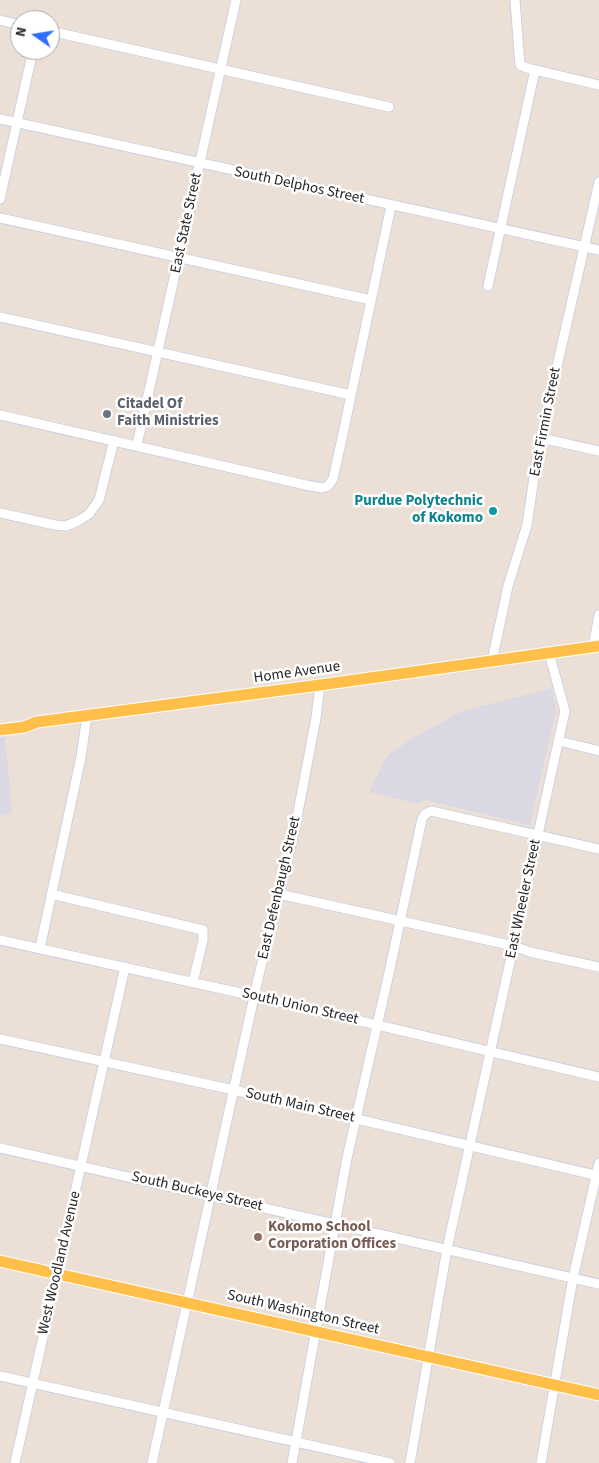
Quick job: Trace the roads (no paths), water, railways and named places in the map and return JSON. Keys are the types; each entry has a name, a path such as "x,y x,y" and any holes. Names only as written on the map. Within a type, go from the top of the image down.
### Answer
{"main road":[{"name":"Home Avenue","path":"0,730 24,727 37,722 320,686 596,647"},
{"path":"0,724 37,722"},
{"name":"South Washington Street","path":"0,1261 599,1395"}],"street":[{"name":"East State Street","path":"137,445 236,0"},
{"path":"515,0 520,65 599,85"},
{"path":"60,33 389,107"},
{"path":"0,199 31,60"},
{"path":"488,286 535,70"},
{"name":"South Delphos Street","path":"0,119 599,250"},
{"name":"East Firmin Street","path":"492,661 508,586 528,520 541,438 599,182"},
{"path":"0,416 137,445 322,488 328,486 333,479 391,206"},
{"path":"0,218 371,300"},
{"path":"0,317 351,395"},
{"path":"541,438 599,451"},
{"path":"0,513 55,525 66,526 78,522 88,514 99,500 114,440"},
{"path":"596,647 599,615"},
{"name":"East Wheeler Street","path":"410,1463 447,1249 565,710 550,653"},
{"name":"East Defenbaugh Street","path":"152,1463 255,996 294,833 316,718 320,686"},
{"path":"40,948 81,757 87,716"},
{"path":"559,742 599,751"},
{"path":"292,1463 334,1223 355,1119 422,819 431,811 599,849"},
{"path":"52,894 203,930 203,940 193,982"},
{"path":"280,894 514,946 530,952 599,968"},
{"name":"South Union Street","path":"0,940 255,996 599,1077"},
{"name":"West Woodland Avenue","path":"15,1463 126,967"},
{"name":"South Main Street","path":"0,1039 234,1090 598,1176"},
{"name":"South Buckeye Street","path":"0,1148 599,1284"},
{"path":"541,1463 573,1278 598,1176 599,1163"},
{"path":"0,1376 390,1463"}],"place":[{"name":"Citadel Of Faith Ministries","path":"107,414"},
{"name":"Purdue Polytechnic of Kokomo","path":"493,511"},
{"name":"Kokomo School Corporation Offices","path":"258,1237"}]}
